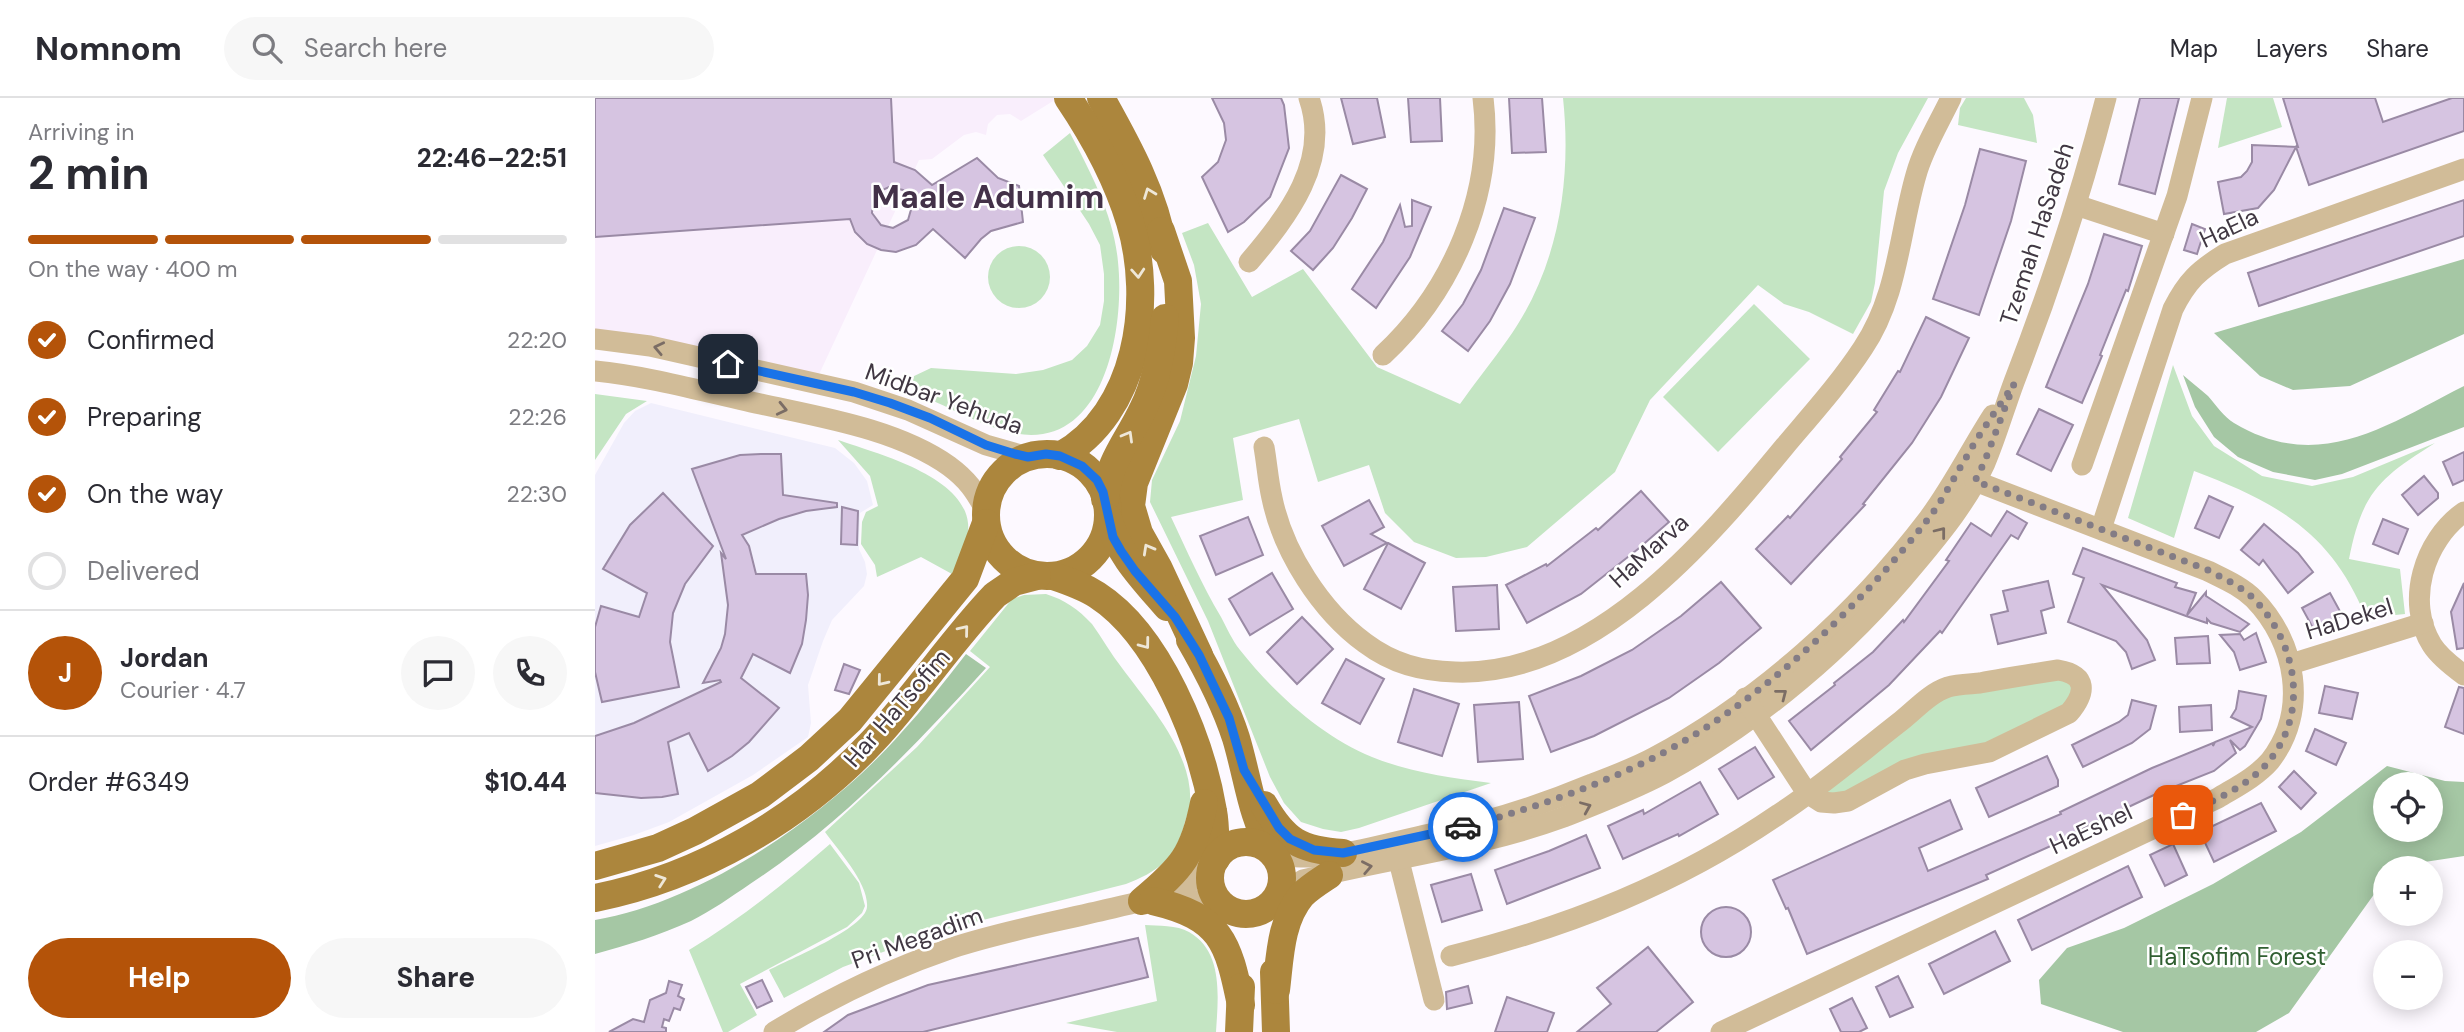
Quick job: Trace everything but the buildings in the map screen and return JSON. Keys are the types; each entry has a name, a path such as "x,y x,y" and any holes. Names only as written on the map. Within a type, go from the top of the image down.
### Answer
{"main road":[{"path":"1060,456 1087,438 1118,397 1132,354 1139,292 1137,252 1127,215 1108,170 1068,98"},
{"path":"1101,98 1146,186 1178,281 1181,328 1179,363 1174,384 1134,483 1131,506 1139,533 1220,697 1233,731 1257,821 1279,862 1282,874 1276,897 1272,941 1276,1032"},
{"path":"1045,576 1073,571 1092,556 1100,544 1110,468 1143,409 1159,360 1167,297 1161,231"},
{"path":"1199,655 1175,617 1121,551 1113,537 1106,508 1091,473 1072,460 1046,454 1028,457 1008,468 995,482 986,517 992,542 999,554 1011,565 1077,583 1099,596 1134,630 1153,654 1174,692 1196,746 1213,811 1214,862 1211,885 1236,937 1240,955 1240,1018"},
{"name":"Har HaTsofim","path":"595,866 658,848 695,831 760,795 809,758 850,720 965,579 986,517"},
{"name":"Har HaTsofim","path":"595,898 657,881 709,860 745,841 796,808 872,742 995,595 1014,582 1045,576"},
{"path":"1243,767 1279,828 1290,839 1336,864 1304,894 1289,916 1281,944 1276,990"},
{"path":"1140,902 1171,877 1188,855 1201,820 1205,776"},
{"path":"1214,862 1229,846 1241,842 1261,845 1273,853"},
{"path":"1221,904 1234,912 1247,914 1261,911 1276,897"},
{"path":"1140,902 1195,915 1214,930 1228,953 1240,1018"}],"street":[{"path":"1249,262 1278,227 1295,201 1306,177 1314,154 1316,127 1309,98"},
{"path":"1383,355 1411,328 1426,308 1460,245 1477,199 1485,152 1483,98"},
{"name":"HaMarva","path":"1264,447 1272,500 1297,563 1313,590 1356,636 1380,654 1402,664 1429,670 1483,672 1510,668 1540,659 1604,624 1630,605 1699,544 1751,487 1849,368 1884,310 1917,171 1951,98"},
{"name":"Tzemah HaSadeh","path":"1276,897 1336,864 1557,799 1654,757 1723,715 1751,706 1816,666 1892,592 1945,529 1975,481 2050,288 2106,98"},
{"path":"2082,465 2164,234 2190,151 2202,98"},
{"name":"HaEla","path":"2101,529 2173,309 2194,275 2225,254 2464,169"},
{"path":"2076,205 2164,234"},
{"name":"Midbar Yehuda","path":"595,339 650,346 854,392 908,410 986,445 1028,457"},
{"path":"595,371 644,378 806,415 897,440 949,466 970,483 986,517"},
{"name":"Tzemah HaSadeh","path":"1273,853 1336,864 1399,860 1491,839 1563,817 1663,774 1734,730 1751,706 1878,579 1930,517 2014,384"},
{"name":"HaEshel","path":"1721,1032 2218,799 2269,761 2280,744 2290,722 2294,675 2282,639 2269,617 2252,598 2208,570 1975,481"},
{"name":"HaDekel","path":"2464,512 2443,531 2423,568 2419,593 2423,624 2432,645 2464,675"},
{"name":"HaDekel","path":"2291,664 2423,624"},
{"path":"1451,956 1541,932 1627,899 1734,842 1780,814 1807,793 1931,696 1949,687 2058,670 2072,673 2080,680 2082,690 2078,702 2069,713 1989,752 1905,770 1848,801 1834,803 1821,802 1807,793 1751,706"},
{"path":"1399,860 1434,1000"},
{"name":"Pri Megadim","path":"774,1032 881,976 954,947 1175,891 1197,879 1214,862"},
{"name":"Pri Megadim","path":"1140,902 1197,899 1221,904"}],"shaded area":[{"path":"595,98 1058,98 1021,121 1010,114 997,115 988,124 986,135 976,132 964,135 932,159 919,160 815,383 595,339"},
{"path":"651,403 835,448 854,463 867,481 873,505 860,513 859,549 867,574 864,586 832,620 823,641 808,685 811,723 808,737 753,775 669,822 595,846 595,475 624,423 635,411"}],"green space":[{"path":"1563,98 1928,98 1898,153 1884,191 1871,302 1853,334 1809,312 1784,304 1758,285 1650,400 1615,472 1527,547 1486,557 1456,558 1414,542 1385,513 1369,465 1318,482 1299,419 1233,438 1243,500 1171,517 1207,593 1240,650 1267,681 1299,711 1353,748 1415,771 1491,783 1341,832 1301,822 1284,803 1270,777 1208,621 1150,502 1152,480 1180,421 1196,356 1201,304 1194,265 1182,233 1208,223 1252,297 1303,269 1377,367 1460,404 1525,312 1550,254 1563,193"},
{"path":"1966,98 2024,98 2033,115 2037,143 1958,125 1960,108"},
{"path":"2227,98 2273,98 2282,127 2218,148"},
{"path":"1070,133 1107,212 1116,245 1119,289 1112,350 1103,379 1088,404 1069,423 1044,434 1013,433 976,421 914,392 912,377 931,368 1016,374 1043,370 1072,360 1087,346 1100,325 1104,301 1100,245 1043,155"},
{"path":"1019,246 1041,255 1050,277 1041,299 1019,308 997,299 988,277 997,255"},
{"path":"2464,259 2464,334 2350,386 2293,390 2260,376 2214,333"},
{"path":"1754,304 1810,359 1718,452 1663,397"},
{"path":"2173,365 2192,416 2214,446 2262,476 2312,486 2353,477 2435,443 2400,467 2376,489 2360,518 2349,559 2400,569 2405,614 2366,618 2336,563 2298,524 2251,495 2194,471 2174,538 2128,518"},
{"path":"2183,375 2234,423 2265,438 2295,444 2324,444 2352,438 2408,415 2464,386 2464,427 2342,474 2315,480 2273,472 2238,457 2214,437 2195,407"},
{"path":"595,394 647,401 626,414 595,460"},
{"path":"838,440 915,468 951,492 962,506 968,523 963,549 952,574 921,557 877,577 875,565 861,544 862,522 866,512 878,506 870,476"},
{"path":"1046,594 1071,606 1092,624 1178,749 1185,767 1190,805 1175,848 1163,863 1147,875 1126,884 939,931 843,967 784,998 769,970 841,934 863,915 867,907 858,878 825,832 917,747 990,667 970,651 1012,599 1024,595"},
{"path":"966,654 986,668 875,784 815,836 750,884 698,917 656,935 595,954 595,920 636,910 678,895 721,874 762,850 838,794 901,733"},
{"path":"2058,679 2068,680 2074,689 2064,706 1986,744 1846,793 1824,794 1935,703 1951,695"},
{"name":"HaTsofim Forest","path":"2387,766 2410,772 2379,772"},
{"name":"HaTsofim Forest","path":"2373,777 2373,842 2443,842 2443,780 2464,782 2464,856 2443,859 2443,856 2373,856 2373,896 2289,1013 2256,1032 2123,1032 2041,1004 2039,980 2067,948 2124,928 2213,884 2301,832"},
{"path":"830,844 859,883 865,906 862,913 847,927 740,984 757,1015 728,1032 723,1032 689,950 762,900"},
{"path":"1145,925 1167,926 1189,932 1208,951 1218,991 1216,1032 1117,1032 1066,1023 1157,1001"}],"way so far":[{"path":"1463,827 1557,799 1621,773 1692,735 1766,682 1842,617 1930,517 2014,384 1975,481 2208,570 2252,598 2269,617 2282,639 2294,675 2290,722 2280,744 2269,761 2253,776 2218,799 2183,815"}],"district":[{"name":"Maale Adumim","path":"988,197"}],"route":[{"path":"728,364 854,392 930,418 986,445 1028,457 1046,454 1060,456 1082,466 1097,480 1103,492 1113,537 1121,551 1175,617 1199,655 1229,718 1244,770 1279,828 1290,839 1314,850 1343,853 1463,827"}]}
